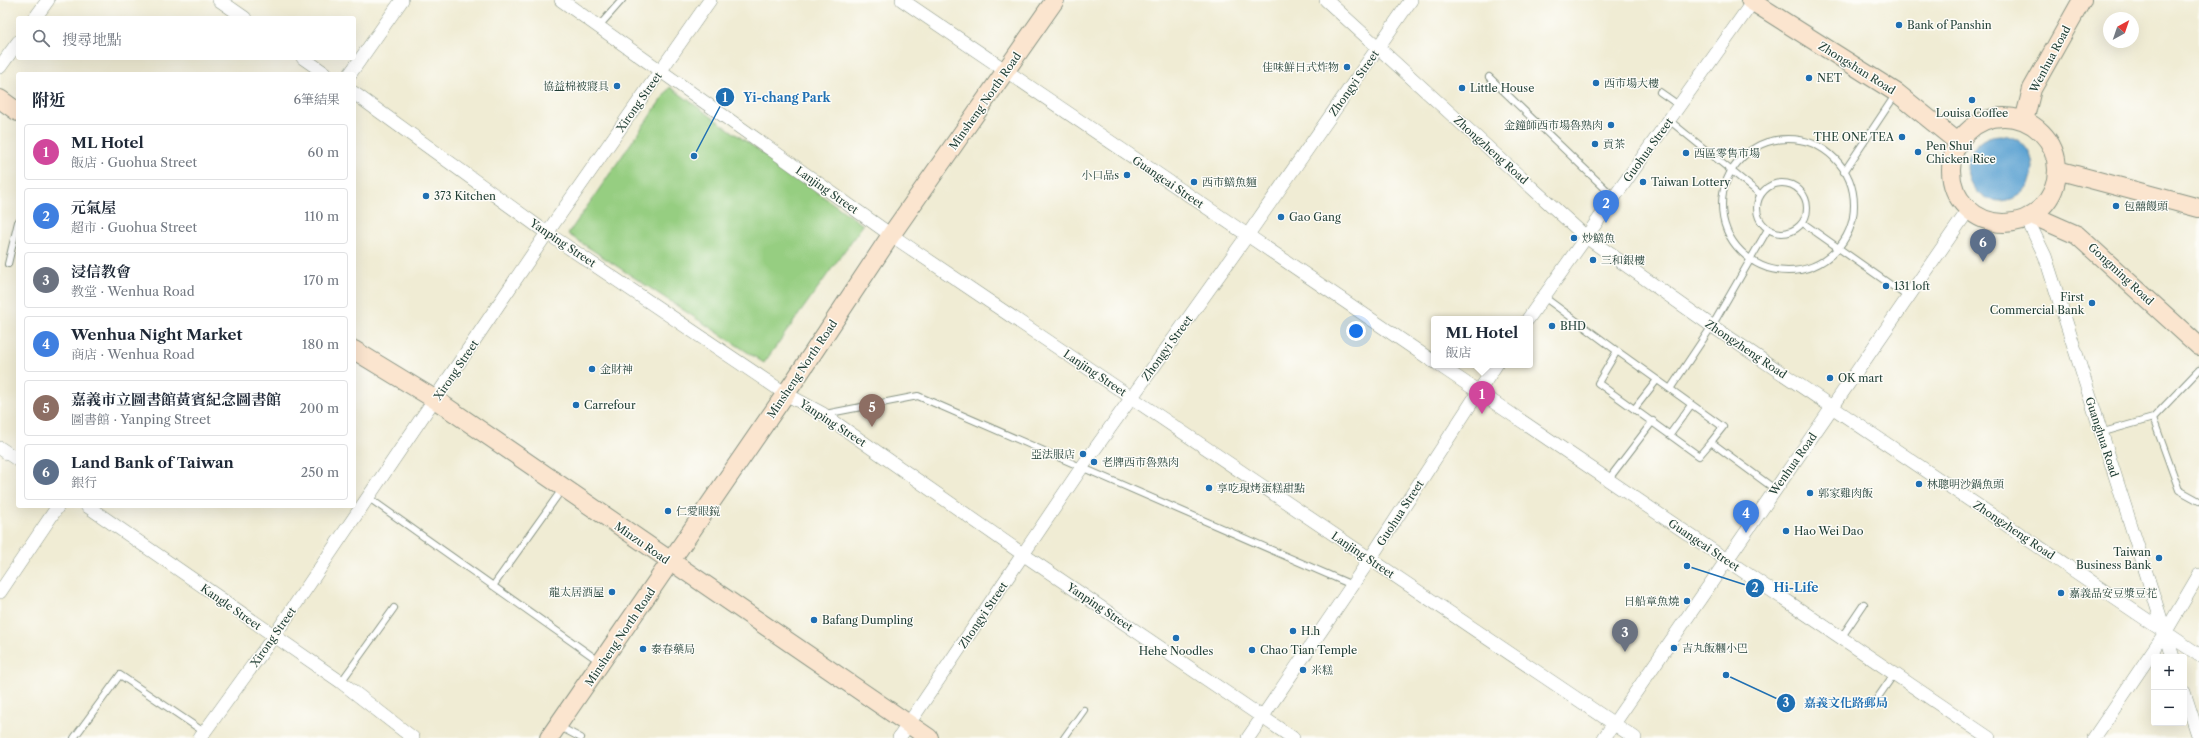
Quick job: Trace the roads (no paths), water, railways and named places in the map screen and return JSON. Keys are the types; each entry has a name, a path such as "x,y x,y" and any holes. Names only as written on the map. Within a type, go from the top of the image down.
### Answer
{"main road":[{"name":"Minsheng North Road","path":"554,732 786,394 891,235 1055,0"},
{"name":"Wenhua Road","path":"2024,121 2032,89 2082,0"},
{"name":"Zhongshan Road","path":"1752,1 1897,93 1959,143"},
{"path":"0,99 16,111"},
{"path":"2006,117 2024,121 2036,128 2048,141 2056,156 2057,170 2054,189 2045,204 2030,217 2013,223 1999,223 1985,220 1962,202 1955,189 1952,174 1952,159 1959,143 1966,133 1978,124 1992,119 2006,117"},
{"path":"2057,170 2199,208"},
{"name":"Gongming Road","path":"2030,217 2077,234 2199,346"},
{"name":"Minzu Road","path":"356,351 436,400 670,562 903,731 929,738"}],"street":[{"path":"36,16 48,0"},
{"path":"218,0 242,16"},
{"path":"351,72 402,0"},
{"name":"Lanjing Street","path":"561,0 599,26 660,72 891,235 1635,738"},
{"name":"Xirong Street","path":"202,735 274,636 356,509 369,498 547,233 710,0"},
{"name":"Guangcai Street","path":"902,0 1431,360"},
{"name":"Zhongzheng Road","path":"1326,0 1586,237 1712,326 1833,406 2199,655"},
{"name":"Zhongyi Street","path":"903,731 1024,555 1082,467 1247,236 1411,0"},
{"name":"Guohua Street","path":"1530,316 1614,197 1670,121 1752,1"},
{"path":"0,67 16,45"},
{"path":"306,60 323,72"},
{"name":"Yanping Street","path":"356,94 547,233 786,394 823,414 1024,555 1293,738"},
{"name":"Wenhua Road","path":"1604,738 1969,209"},
{"name":"Guanghua Road","path":"2030,217 2045,256 2100,433 2172,654"},
{"name":"Guangcai Street","path":"1444,368 1989,738"},
{"name":"Guohua Street","path":"1248,738 1370,559 1494,368"},
{"path":"0,448 16,459"},
{"path":"0,592 57,508"},
{"name":"Kangle Street","path":"90,508 341,682 412,738"},
{"path":"2094,738 2195,589 2199,575"},
{"path":"2187,701 2199,738"}],"lane":[{"path":"599,26 622,0"},
{"path":"1489,77 1614,197"},
{"path":"1660,92 1680,106"},
{"path":"1844,172 1897,93"},
{"path":"1670,121 1760,194"},
{"path":"1779,140 1798,140 1816,146 1832,157 1844,172 1852,190 1854,210 1849,230 1839,248 1822,262 1802,270 1780,271 1759,264 1741,252 1728,234 1722,212 1723,190 1732,170 1744,156 1760,145 1779,140"},
{"path":"1773,184 1789,184 1796,187 1806,200 1806,216 1803,223 1798,228 1783,234 1768,229 1758,217 1757,201 1760,194 1773,184"},
{"path":"1803,223 1908,297"},
{"path":"1670,389 1712,326 1768,229"},
{"path":"8,264 16,230"},
{"path":"1544,297 1723,427 1699,456 1653,421 1598,383 1617,351"},
{"path":"2100,433 2153,418 2199,370"},
{"path":"1635,408 1657,380"},
{"path":"823,414 918,396 1352,585"},
{"path":"1670,434 1691,405"},
{"path":"2153,418 2179,490 2199,501"},
{"path":"1608,480 1653,421"},
{"path":"1711,442 1776,490"},
{"path":"493,586 563,488"},
{"path":"369,498 601,663"},
{"path":"1841,638 1864,604"},
{"path":"341,682 394,608"},
{"path":"1874,703 1894,674"},
{"path":"74,738 120,675 202,735"},
{"path":"1064,738 1084,710"},
{"path":"554,732 581,738"}],"water":[{"path":"2000,135 2013,138 2023,145 2030,155 2033,168 2030,181 2023,191 2013,198 2000,201 1987,198 1977,191 1970,181 1967,168 1970,155 1977,145 1987,138"}],"place":[{"name":"Bank of Panshin","path":"1899,25"},
{"name":"佳味鮮日式炸物","path":"1347,67"},
{"name":"NET","path":"1809,78"},
{"name":"西市場大樓","path":"1596,83"},
{"name":"協益棉被寢具","path":"617,86"},
{"name":"Little House","path":"1462,88"},
{"name":"Louisa Coffee","path":"1972,100"},
{"name":"金鐘師西市場魯熟肉","path":"1611,125"},
{"name":"THE ONE TEA","path":"1902,137"},
{"name":"貢茶","path":"1595,144"},
{"name":"Pen Shui Chicken Rice","path":"1918,152"},
{"name":"西區零售市場","path":"1686,153"},
{"name":"Yi-chang Park","path":"694,156"},
{"name":"小口品s","path":"1127,175"},
{"name":"西市鱔魚麵","path":"1194,182"},
{"name":"Taiwan Lottery","path":"1643,182"},
{"name":"373 Kitchen","path":"426,196"},
{"name":"包囍饅頭","path":"2116,206"},
{"name":"Gao Gang","path":"1281,217"},
{"name":"元氣屋","path":"1606,223"},
{"name":"炒鱔魚","path":"1574,238"},
{"name":"三和銀樓","path":"1593,260"},
{"name":"Land Bank of Taiwan","path":"1983,262"},
{"name":"131 loft","path":"1886,286"},
{"name":"First Commercial Bank","path":"2092,303"},
{"name":"BHD","path":"1552,326"},
{"name":"金財神","path":"592,369"},
{"name":"OK mart","path":"1830,378"},
{"name":"Carrefour","path":"576,405"},
{"name":"ML Hotel","path":"1482,414"},
{"name":"嘉義市立圖書館黃賓紀念圖書館","path":"872,427"},
{"name":"亞法服店","path":"1083,454"},
{"name":"老牌西市魯熟肉","path":"1094,462"},
{"name":"林聰明沙鍋魚頭","path":"1919,484"},
{"name":"享吃現烤蛋糕甜點","path":"1209,488"},
{"name":"郭家雞肉飯","path":"1810,493"},
{"name":"仁愛眼鏡","path":"668,511"},
{"name":"Hao Wei Dao","path":"1786,531"},
{"name":"Wenhua Night Market","path":"1746,533"},
{"name":"Taiwan Business Bank","path":"2159,558"},
{"name":"Hi-Life","path":"1687,566"},
{"name":"龍太居酒屋","path":"612,592"},
{"name":"嘉義品安豆漿豆花","path":"2061,593"},
{"name":"日船章魚燒","path":"1687,601"},
{"name":"Bafang Dumpling","path":"814,620"},
{"name":"H.h","path":"1293,631"},
{"name":"Hehe Noodles","path":"1176,638"},
{"name":"吉丸飯糰小巴","path":"1674,648"},
{"name":"泰春藥局","path":"643,649"},
{"name":"Chao Tian Temple","path":"1252,650"},
{"name":"浸信教會","path":"1625,652"},
{"name":"米糕","path":"1303,670"},
{"name":"嘉義文化路郵局","path":"1726,675"}]}
